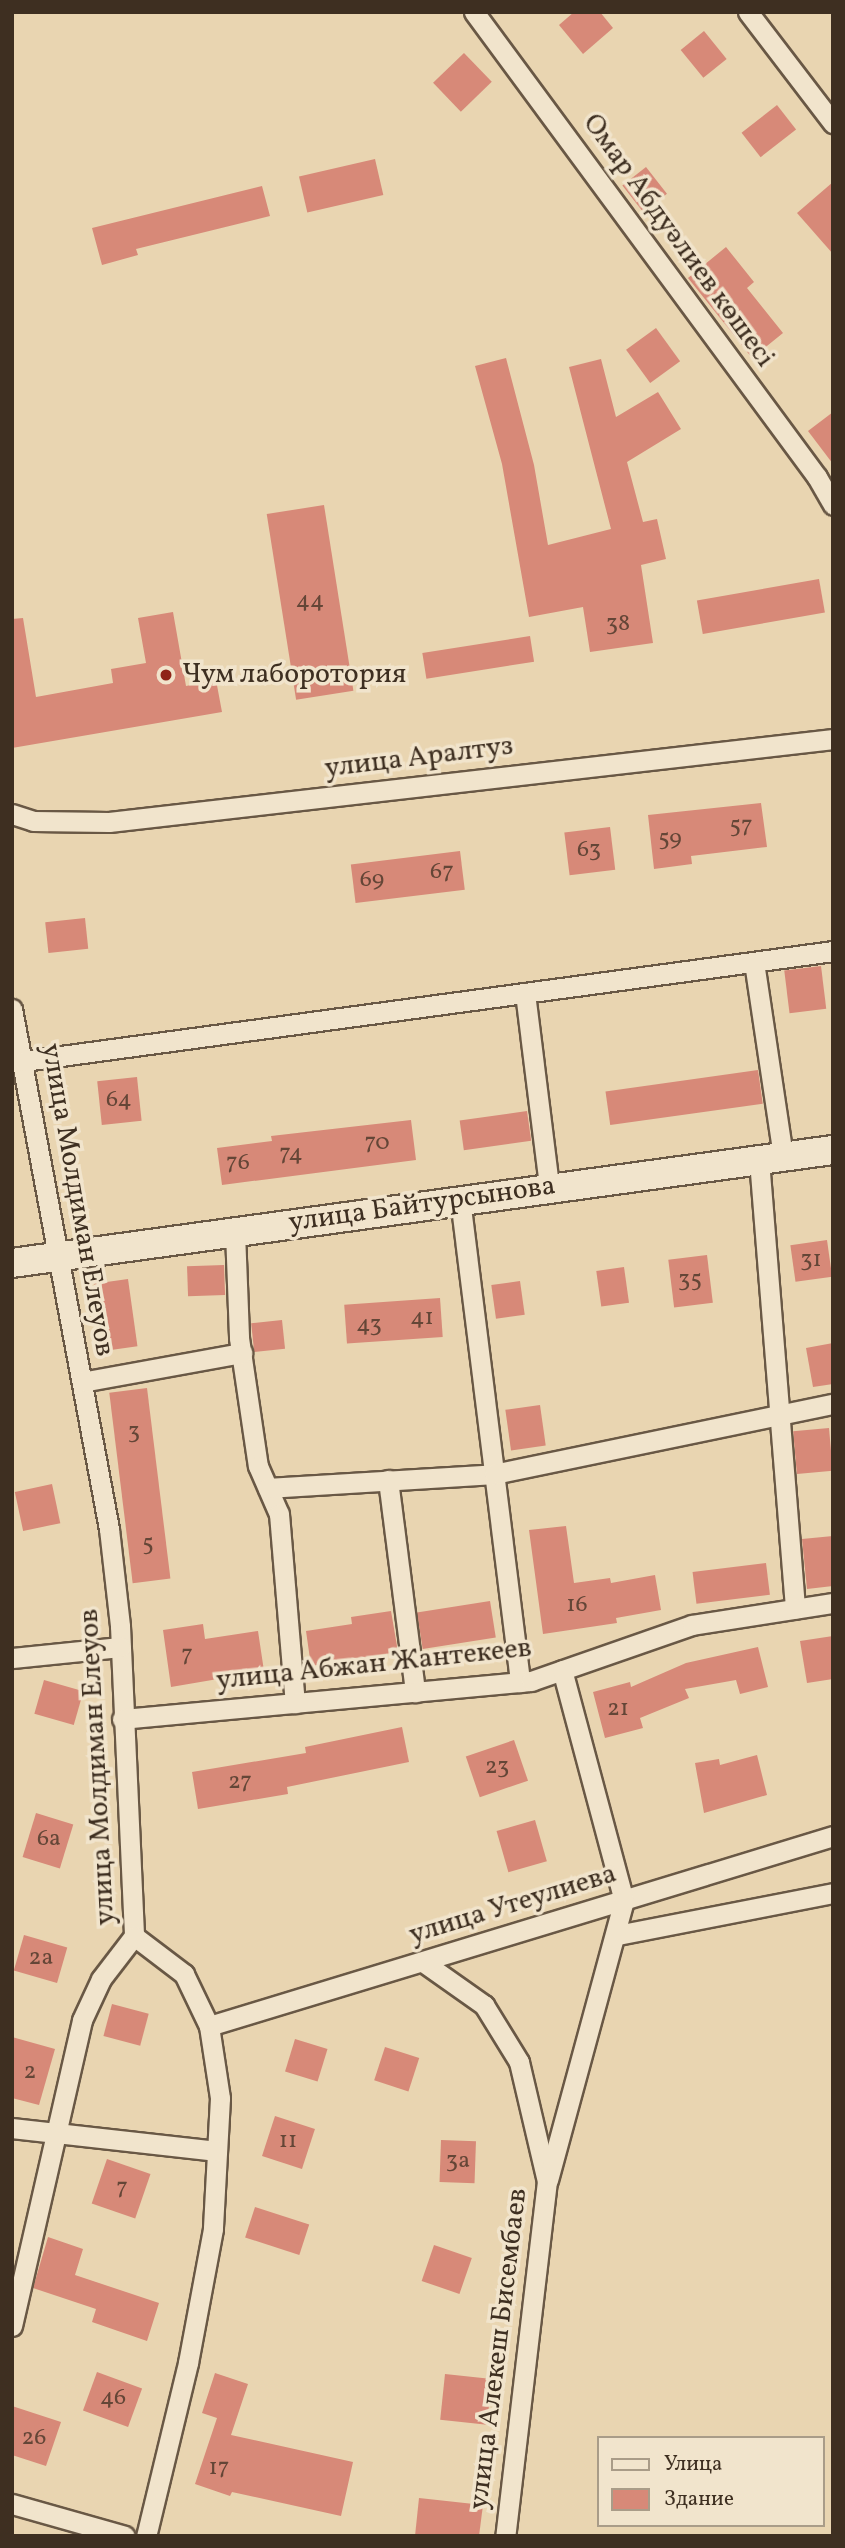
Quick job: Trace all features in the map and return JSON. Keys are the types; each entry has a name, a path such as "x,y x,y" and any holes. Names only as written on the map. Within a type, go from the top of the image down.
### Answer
{"street":[{"name":"Омар Абдуәлиев көшесі","path":"474,12 833,505"},
{"path":"748,12 833,123"},
{"name":"улица Аралтуз","path":"12,814 33,821 109,822 833,739"},
{"path":"24,1061 833,951"},
{"path":"754,962 771,1158 779,1413 795,1609"},
{"path":"525,993 550,1188"},
{"name":"улица Молдиман Елеуов","path":"12,1009 24,1061 109,1529 120,1647 134,1936 184,1974 209,2026 220,2098 213,2230 188,2363 146,2536"},
{"name":"улица Байтурсынова","path":"12,1263 59,1259 460,1199 833,1150"},
{"path":"460,1199 520,1682"},
{"path":"235,1232 242,1353 258,1466 279,1514 295,1703"},
{"path":"82,1382 242,1353"},
{"path":"268,1488 494,1474 779,1413 833,1404"},
{"path":"388,1480 415,1692"},
{"name":"улица Абжан Жантекеев","path":"122,1719 520,1682 692,1626 833,1603"},
{"path":"12,1658 120,1647"},
{"path":"547,2182 617,1935 624,1901 562,1670"},
{"name":"улица Утеулиева","path":"209,2026 833,1836"},
{"path":"617,1935 833,1893"},
{"path":"12,2326 59,2132 82,2020 101,1979 134,1936"},
{"name":"улица Алекеш Бисембаев","path":"423,1962 484,2005 519,2062 547,2182 505,2536"},
{"path":"12,2128 217,2151"},
{"path":"12,2504 125,2536"}],"building":[{"path":"574,12 600,12 613,28 583,54 559,25"},
{"path":"704,31 727,59 703,78 681,50"},
{"path":"464,53 492,82 461,112 433,83"},
{"path":"777,105 796,129 761,157 742,133"},
{"path":"375,159 383,195 307,213 299,177"},
{"path":"646,167 667,194 643,212 622,185"},
{"path":"833,182 833,254 797,213"},
{"path":"262,186 270,216 136,249 138,255 102,265 92,228"},
{"path":"726,247 754,282 747,288 783,333 752,358 688,278"},
{"path":"656,328 680,361 650,383 626,350"},
{"path":"506,358 534,465 548,545 611,529 569,367 601,359 616,417 658,392 681,429 627,462 643,522 657,519 666,559 641,565 653,643 590,652 583,607 529,617 502,464 475,366"},
{"path":"833,412 833,464 808,431"},
{"path":"324,505 353,691 296,700 267,514"},
{"path":"819,579 825,612 703,634 697,601"},
{"name":"Чум лаборотория","path":"173,612 186,686 216,680 222,712 12,748 12,619 23,618 36,697 113,683 111,669 146,663 138,618"},
{"path":"530,636 534,662 426,679 422,653"},
{"path":"761,803 767,847 691,856 692,864 654,869 648,815"},
{"path":"610,827 615,870 570,875 564,833"},
{"path":"460,851 465,890 356,903 351,864"},
{"path":"85,918 88,949 48,953 45,922"},
{"path":"821,966 826,1009 790,1013 784,971"},
{"path":"758,1070 763,1104 610,1125 605,1091"},
{"path":"137,1077 142,1121 102,1125 97,1081"},
{"path":"527,1111 531,1141 464,1150 460,1120"},
{"path":"411,1120 416,1160 222,1185 217,1148 272,1141 271,1136"},
{"path":"827,1240 832,1277 796,1282 790,1245"},
{"path":"707,1255 713,1303 674,1307 668,1260"},
{"path":"224,1265 225,1295 188,1296 187,1266"},
{"path":"624,1267 629,1303 601,1307 596,1271"},
{"path":"128,1279 137,1346 104,1351 94,1284"},
{"path":"520,1281 525,1315 496,1319 491,1285"},
{"path":"440,1298 443,1337 347,1344 344,1305"},
{"path":"282,1320 285,1349 254,1352 251,1323"},
{"path":"833,1343 833,1384 813,1387 806,1348"},
{"path":"147,1388 170,1579 133,1583 109,1393"},
{"path":"540,1405 546,1446 511,1450 505,1410"},
{"path":"829,1428 833,1471 797,1474 793,1431"},
{"path":"52,1484 60,1523 23,1531 15,1492"},
{"path":"566,1526 574,1583 610,1578 611,1583 655,1575 661,1610 616,1618 617,1623 543,1634 529,1530"},
{"path":"833,1536 833,1586 807,1589 802,1539"},
{"path":"766,1563 770,1595 696,1604 693,1572"},
{"path":"490,1601 496,1638 423,1649 417,1613"},
{"path":"391,1611 398,1652 311,1666 306,1631 352,1624 351,1617"},
{"path":"203,1624 205,1639 258,1631 264,1671 171,1687 163,1630"},
{"path":"833,1636 833,1679 807,1683 800,1641"},
{"path":"758,1647 768,1687 740,1694 736,1680 685,1689 689,1698 640,1718 643,1728 605,1738 593,1692 630,1682 631,1687 686,1663"},
{"path":"44,1680 83,1691 74,1725 34,1714"},
{"path":"402,1727 409,1762 287,1787 288,1794 198,1809 192,1772 306,1753 305,1747"},
{"path":"514,1740 528,1781 480,1797 466,1757"},
{"path":"757,1755 767,1795 704,1813 695,1763 719,1759 720,1765"},
{"path":"36,1813 73,1824 60,1868 23,1857"},
{"path":"535,1820 547,1861 508,1872 497,1831"},
{"path":"24,1935 67,1947 57,1983 14,1971"},
{"path":"112,2004 149,2014 140,2046 103,2036"},
{"path":"12,2037 55,2049 39,2105 12,2098"},
{"path":"295,2039 328,2049 318,2081 285,2072"},
{"path":"385,2047 419,2058 408,2091 374,2080"},
{"path":"275,2116 315,2129 302,2169 262,2156"},
{"path":"441,2140 476,2141 475,2183 440,2182"},
{"path":"107,2159 150,2174 135,2218 92,2203"},
{"path":"255,2207 309,2225 299,2255 245,2237"},
{"path":"48,2237 83,2249 75,2275 159,2303 147,2341 92,2322 96,2309 33,2288"},
{"path":"434,2245 472,2258 459,2294 422,2281"},
{"path":"97,2372 142,2388 128,2427 83,2411"},
{"path":"215,2373 248,2384 231,2435 353,2462 341,2516 232,2492 230,2496 195,2484 217,2418 202,2413"},
{"path":"445,2374 492,2379 487,2425 440,2420"},
{"path":"12,2406 61,2422 46,2466 12,2455"},
{"path":"419,2498 483,2505 479,2536 415,2536"}],"place":[{"name":"Чум лаборотория","path":"166,675"}]}
